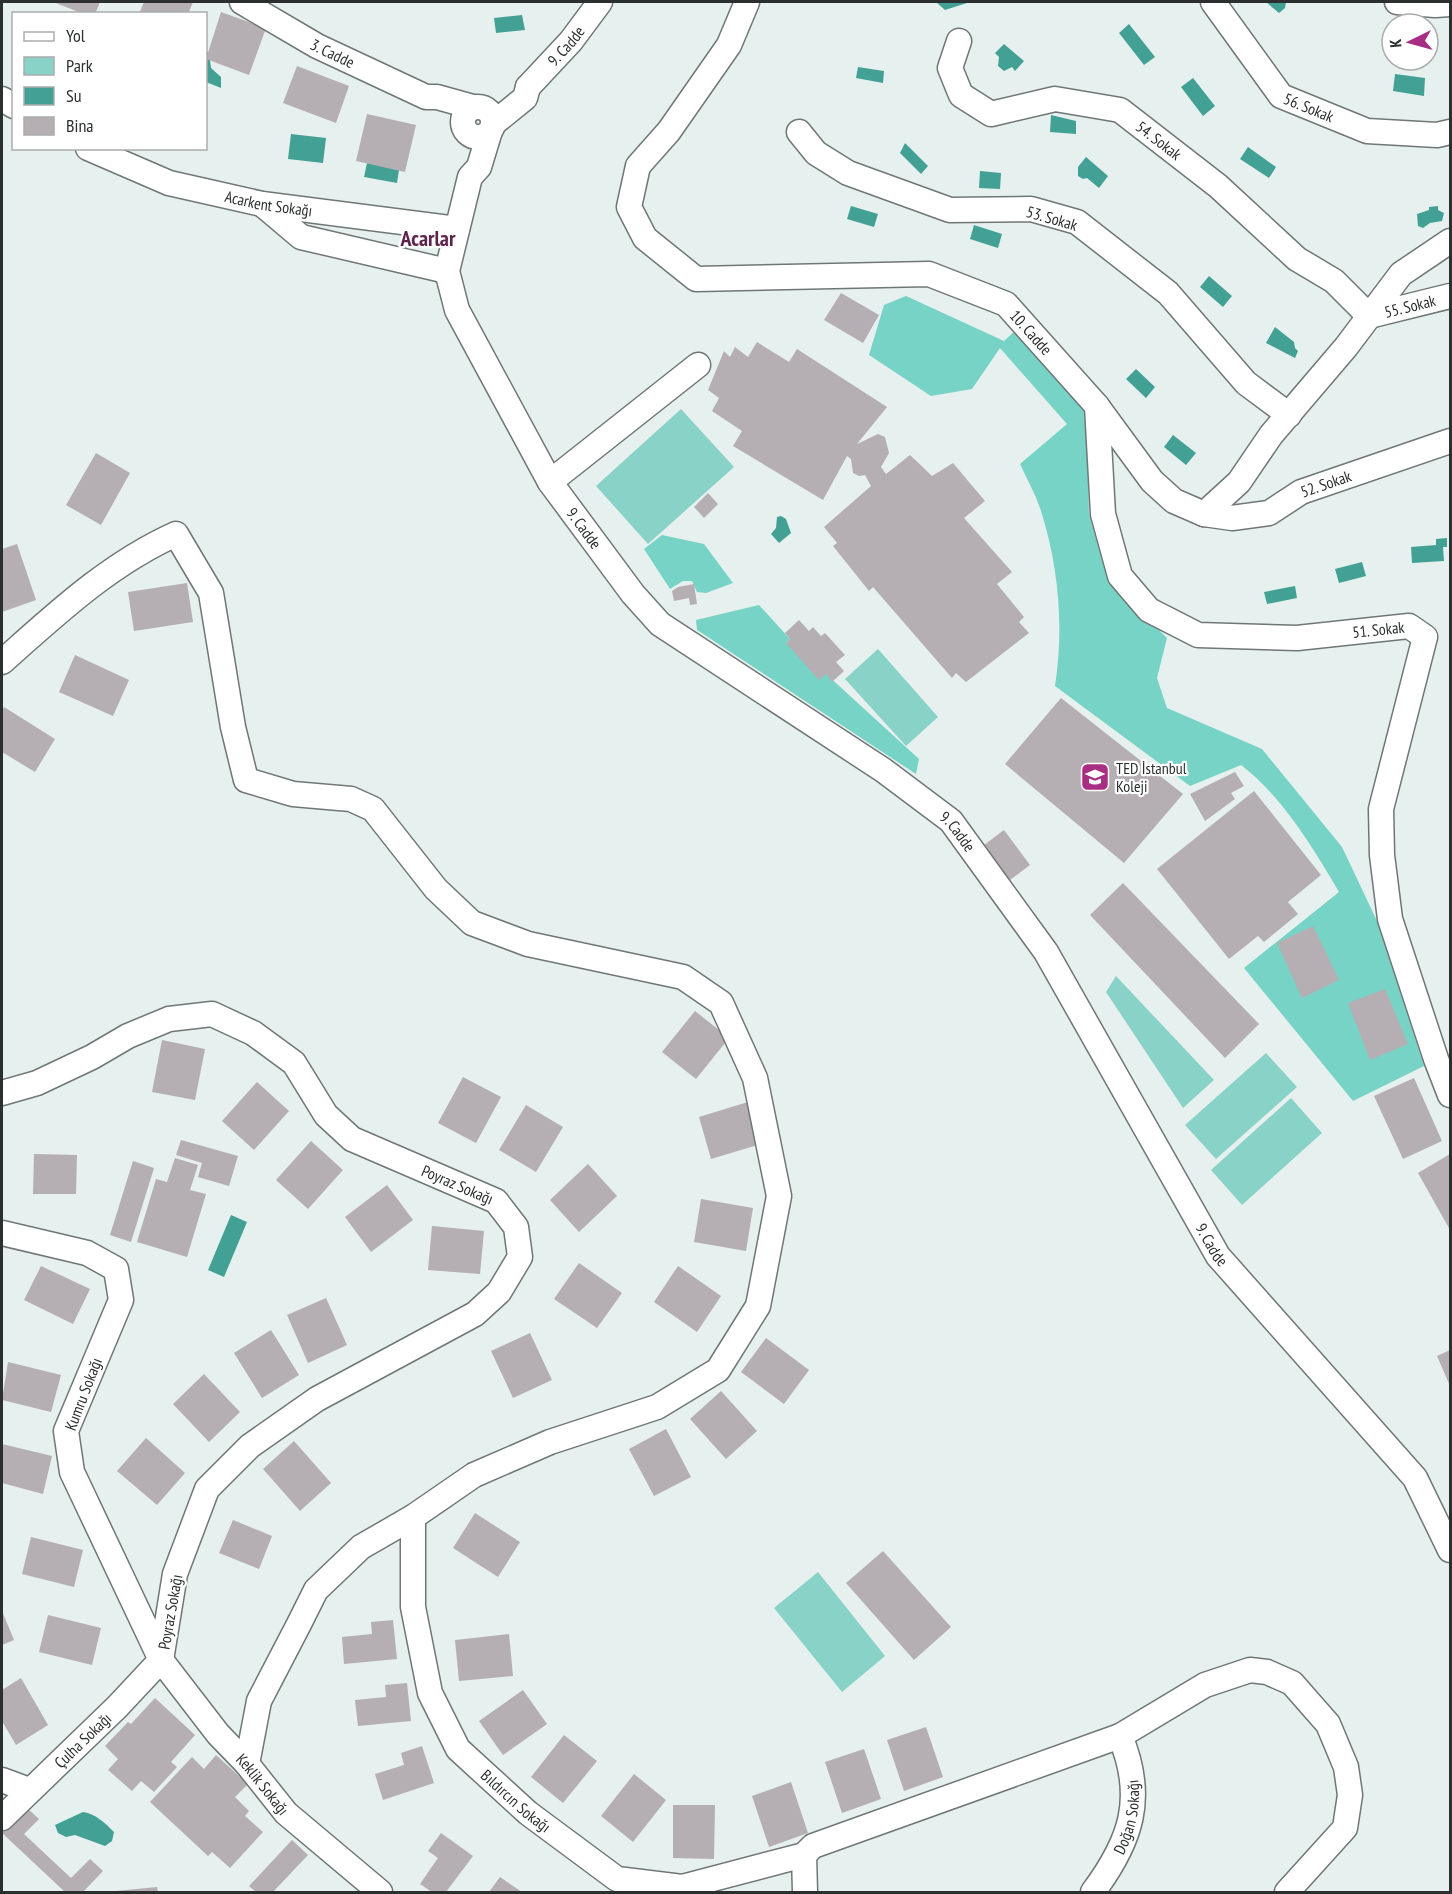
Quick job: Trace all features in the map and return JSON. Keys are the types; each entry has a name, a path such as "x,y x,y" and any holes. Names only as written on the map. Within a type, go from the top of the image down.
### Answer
{"street":[{"name":"3. Cadde","path":"242,2 317,46 426,97 437,97 479,122"},
{"name":"9. Cadde","path":"600,2 571,41 528,87 525,98 479,122 464,164 470,177 447,271 458,310 550,483 633,594 660,624 884,770 951,821 1046,951 1218,1256 1415,1478 1450,1550"},
{"name":"10. Cadde","path":"747,2 729,45 669,131 638,166 629,207 645,238 696,279 929,274 1006,304 1097,406 1152,481 1174,501 1204,514"},
{"name":"56. Sokak","path":"1213,2 1281,96 1367,131 1437,135 1450,132"},
{"path":"1398,2 1450,4"},
{"name":"54. Sokak","path":"959,41 950,68 961,95 991,114 1055,99 1120,110 1218,186 1297,260 1334,281 1370,316"},
{"name":"53. Sokak","path":"799,132 816,153 848,173 950,210 1031,209 1077,222 1168,293 1246,383 1289,415"},
{"name":"Acarkent Sokağı","path":"93,150 169,183 262,204 457,229"},
{"path":"262,204 301,237 447,271"},
{"path":"1204,514 1239,482 1401,274 1450,241"},
{"name":"55. Sokak","path":"1370,316 1450,296"},
{"path":"550,483 698,365"},
{"name":"51. Sokak","path":"1097,406 1103,513 1120,576 1149,610 1198,635 1297,638 1409,626 1425,637 1381,809 1382,855 1390,919 1450,1095"},
{"name":"52. Sokak","path":"1204,514 1232,518 1269,513 1301,492 1450,441"},
{"path":"2,662 86,590 142,549 176,534 211,593 233,727 246,780 293,794 351,799 373,809 436,889 472,923 528,944 683,977 721,1003 755,1078 779,1196 758,1306 718,1370 657,1407 550,1442 474,1475 413,1517 361,1546 316,1590 259,1701 247,1764"},
{"name":"Poyraz Sokağı","path":"2,1093 37,1083 169,1019 212,1014 253,1033 294,1064 326,1115 352,1139 496,1201 516,1227 520,1257 499,1292 475,1314 317,1399 250,1446 207,1490 175,1574 161,1660"},
{"name":"Kumru Sokağı","path":"2,1233 87,1253 116,1269 121,1300 66,1431 72,1472 161,1660"},
{"name":"Bıldırcın Sokağı","path":"413,1517 413,1607 430,1693 458,1749 528,1813 617,1879 682,1887 804,1855 813,1846 1120,1736 1205,1685 1250,1670 1267,1672 1292,1683 1328,1724 1346,1767 1350,1795 1346,1828 1287,1893"},
{"name":"Keklik Sokağı","path":"161,1660 218,1734 247,1764 286,1813 380,1893"},
{"name":"Çulha Sokağı","path":"2,1818 117,1707 161,1660"},
{"name":"Doğan Sokağı","path":"1093,1893 1126,1840 1133,1814 1128,1756 1120,1736"},
{"path":"2,1780 29,1790"},
{"path":"804,1855 805,1893"}],"green space":[{"path":"681,409 734,467 648,544 596,486"},
{"path":"878,649 938,717 906,746 845,679"},
{"path":"1116,976 1214,1080 1183,1108 1106,992"},
{"path":"1266,1053 1297,1087 1216,1159 1185,1125"},
{"path":"1291,1098 1322,1133 1242,1205 1211,1170"},
{"path":"818,1572 885,1656 842,1692 774,1608"}],"shaded area":[{"path":"906,296 1004,341 1015,331 1086,410 1089,514 1107,578 1167,638 1157,678 1167,708 1262,749 1342,847 1377,921 1424,1066 1353,1101 1244,968 1339,892 1308,841 1283,807 1256,777 1241,765 1190,786 1055,686 1059,642 1056,576 1041,511 1020,464 1067,424 1000,348 972,389 931,396 869,355 884,305"},
{"path":"662,535 704,544 733,583 706,593 697,592 692,581 683,581 670,589 644,549"},
{"path":"759,605 790,639 786,643 826,674 919,759 916,774 697,630 696,620"}],"water":[{"path":"936,2 966,2 967,3 945,10"},
{"path":"1266,2 1286,2 1285,8 1279,13"},
{"path":"522,15 525,30 496,33 494,18"},
{"path":"1129,24 1155,57 1144,65 1119,33"},
{"path":"1004,44 1024,61 1015,71 1012,67 1004,71 998,66 999,57 995,53"},
{"path":"207,52 211,68 221,77 221,88 207,82"},
{"path":"858,67 884,71 883,83 856,78"},
{"path":"1395,74 1425,78 1424,96 1393,91"},
{"path":"1193,78 1215,106 1203,116 1181,87"},
{"path":"1051,115 1076,121 1076,134 1050,132"},
{"path":"291,134 326,138 323,163 288,159"},
{"path":"905,143 928,166 921,174 900,153"},
{"path":"1248,147 1276,167 1269,178 1240,159"},
{"path":"1086,157 1108,176 1099,188 1087,178 1083,179 1078,176 1078,167"},
{"path":"367,163 399,170 397,183 364,177"},
{"path":"980,171 1001,173 1000,189 979,188"},
{"path":"851,206 878,214 874,227 847,219"},
{"path":"1438,206 1438,210 1444,213 1442,221 1430,223 1423,228 1418,226 1417,214 1429,210 1429,207"},
{"path":"974,225 1002,234 998,248 970,239"},
{"path":"1209,276 1232,296 1223,307 1200,287"},
{"path":"1275,327 1294,342 1298,351 1295,358 1266,343"},
{"path":"1136,369 1155,387 1146,398 1126,379"},
{"path":"1173,435 1196,453 1186,465 1164,447"},
{"path":"781,516 786,519 791,533 779,543 771,534 776,528 777,517"},
{"path":"1447,538 1447,547 1443,547 1444,561 1412,563 1411,547 1436,545 1436,539"},
{"path":"1362,562 1366,576 1339,583 1335,569"},
{"path":"1295,586 1297,598 1267,604 1264,592"},
{"path":"231,1215 247,1222 224,1277 208,1270"},
{"path":"83,1812 104,1822 114,1832 112,1841 105,1846 75,1835 66,1837 58,1833 55,1825"}],"building":[{"path":"53,2 100,2 96,12 79,12"},
{"path":"144,2 193,2 189,12 140,12"},
{"path":"221,12 266,28 249,75 207,59"},
{"path":"297,66 349,86 336,123 283,103"},
{"path":"367,114 416,125 405,172 356,161"},
{"path":"841,293 879,315 863,343 824,320"},
{"path":"757,342 789,362 797,349 887,407 857,444 878,434 885,437 889,453 881,467 886,474 910,455 932,476 953,463 985,501 964,518 1012,572 997,584 1024,617 1019,622 1029,633 966,682 956,673 952,678 873,587 869,591 833,546 837,543 824,527 871,486 865,475 859,476 853,473 851,459 847,456 823,500 733,446 742,431 712,411 719,398 708,390 724,351 730,357 735,347 748,357"},
{"path":"96,453 130,473 101,525 66,505"},
{"path":"708,493 718,504 704,518 694,507"},
{"path":"17,544 36,600 2,612 2,549"},
{"path":"187,583 193,622 134,631 128,592"},
{"path":"694,584 697,604 690,605 689,598 674,601 672,591 678,587"},
{"path":"799,620 809,631 813,627 821,636 825,633 845,655 836,662 844,671 832,682 826,674 819,680 786,643 790,639 785,633"},
{"path":"75,655 129,680 113,716 59,692"},
{"path":"1061,698 1183,794 1124,863 1005,764"},
{"path":"4,707 55,739 35,772 2,752"},
{"path":"1235,772 1244,786 1231,793 1235,799 1205,821 1190,794"},
{"path":"1254,791 1321,875 1288,902 1298,914 1264,942 1258,936 1229,959 1157,869"},
{"path":"1004,830 1030,865 1006,883 980,848"},
{"path":"1123,883 1259,1024 1225,1058 1090,915"},
{"path":"1313,926 1339,980 1302,998 1277,943"},
{"path":"1385,989 1408,1044 1370,1060 1348,1003"},
{"path":"695,1011 729,1038 696,1079 662,1052"},
{"path":"162,1040 205,1049 195,1100 152,1092"},
{"path":"463,1077 501,1097 476,1143 438,1123"},
{"path":"1414,1078 1442,1141 1403,1159 1374,1096"},
{"path":"257,1082 289,1111 254,1150 222,1121"},
{"path":"748,1102 761,1144 711,1159 699,1117"},
{"path":"526,1105 563,1127 536,1172 499,1150"},
{"path":"181,1140 238,1156 229,1186 198,1177 202,1163 176,1155"},
{"path":"311,1141 343,1170 308,1209 276,1180"},
{"path":"34,1154 77,1155 76,1194 33,1194"},
{"path":"1450,1154 1450,1230 1418,1173"},
{"path":"175,1158 198,1165 190,1190 206,1194 187,1257 137,1242 156,1179 167,1182"},
{"path":"133,1161 154,1168 131,1242 110,1235"},
{"path":"588,1164 617,1196 579,1232 550,1200"},
{"path":"387,1185 413,1220 371,1252 345,1217"},
{"path":"701,1199 753,1208 746,1251 694,1242"},
{"path":"432,1226 484,1231 480,1274 428,1270"},
{"path":"579,1263 622,1293 597,1328 554,1299"},
{"path":"41,1266 90,1289 73,1324 24,1300"},
{"path":"678,1266 721,1296 697,1332 654,1302"},
{"path":"326,1298 347,1345 308,1363 287,1315"},
{"path":"271,1330 299,1375 262,1398 234,1353"},
{"path":"530,1333 552,1380 513,1398 491,1351"},
{"path":"766,1338 809,1370 784,1404 741,1372"},
{"path":"1450,1350 1450,1386 1437,1356"},
{"path":"8,1362 61,1375 51,1412 2,1400"},
{"path":"204,1374 240,1412 209,1442 173,1404"},
{"path":"721,1391 757,1431 726,1459 690,1419"},
{"path":"666,1429 691,1477 654,1496 629,1449"},
{"path":"146,1438 185,1473 157,1505 117,1471"},
{"path":"294,1441 331,1483 300,1511 263,1469"},
{"path":"2,1444 52,1456 43,1494 2,1483"},
{"path":"475,1513 520,1542 498,1577 453,1548"},
{"path":"233,1520 272,1536 259,1569 219,1553"},
{"path":"31,1537 83,1550 74,1587 22,1574"},
{"path":"883,1551 951,1627 914,1660 846,1583"},
{"path":"2,1611 14,1640 2,1645"},
{"path":"48,1615 101,1628 92,1665 39,1652"},
{"path":"393,1620 397,1659 344,1664 342,1637 372,1634 371,1622"},
{"path":"509,1634 513,1676 459,1681 455,1640"},
{"path":"21,1678 48,1725 16,1745 2,1721 2,1690"},
{"path":"407,1683 411,1721 358,1726 355,1700 386,1697 385,1685"},
{"path":"523,1690 547,1724 503,1755 479,1721"},
{"path":"155,1698 195,1735 171,1762 177,1767 154,1792 141,1781 132,1791 108,1770 118,1759 105,1746 128,1722 131,1724"},
{"path":"926,1727 943,1777 904,1791 887,1740"},
{"path":"564,1735 597,1761 563,1803 531,1777"},
{"path":"422,1746 434,1783 383,1800 375,1774 404,1765 401,1753"},
{"path":"864,1749 881,1799 842,1813 825,1762"},
{"path":"216,1755 248,1784 235,1797 249,1811 245,1816 263,1832 230,1868 212,1852 208,1856 150,1802 192,1757 204,1769"},
{"path":"634,1774 666,1800 633,1842 601,1816"},
{"path":"791,1782 808,1833 769,1847 752,1796"},
{"path":"673,1805 715,1805 714,1859 673,1858"},
{"path":"26,1807 39,1819 24,1834 71,1878 90,1859 103,1871 83,1892 65,1892 2,1833"},
{"path":"441,1833 473,1856 446,1892 432,1892 420,1884 438,1858 428,1851"},
{"path":"292,1840 308,1855 273,1892 256,1892 249,1886"},
{"path":"500,1877 510,1884 522,1892 489,1892"},
{"path":"157,1887 158,1892 116,1891"}],"place":[{"name":"TED İstanbul Koleji","path":"1095,777"}],"district":[{"name":"Acarlar","path":"428,238"}]}
